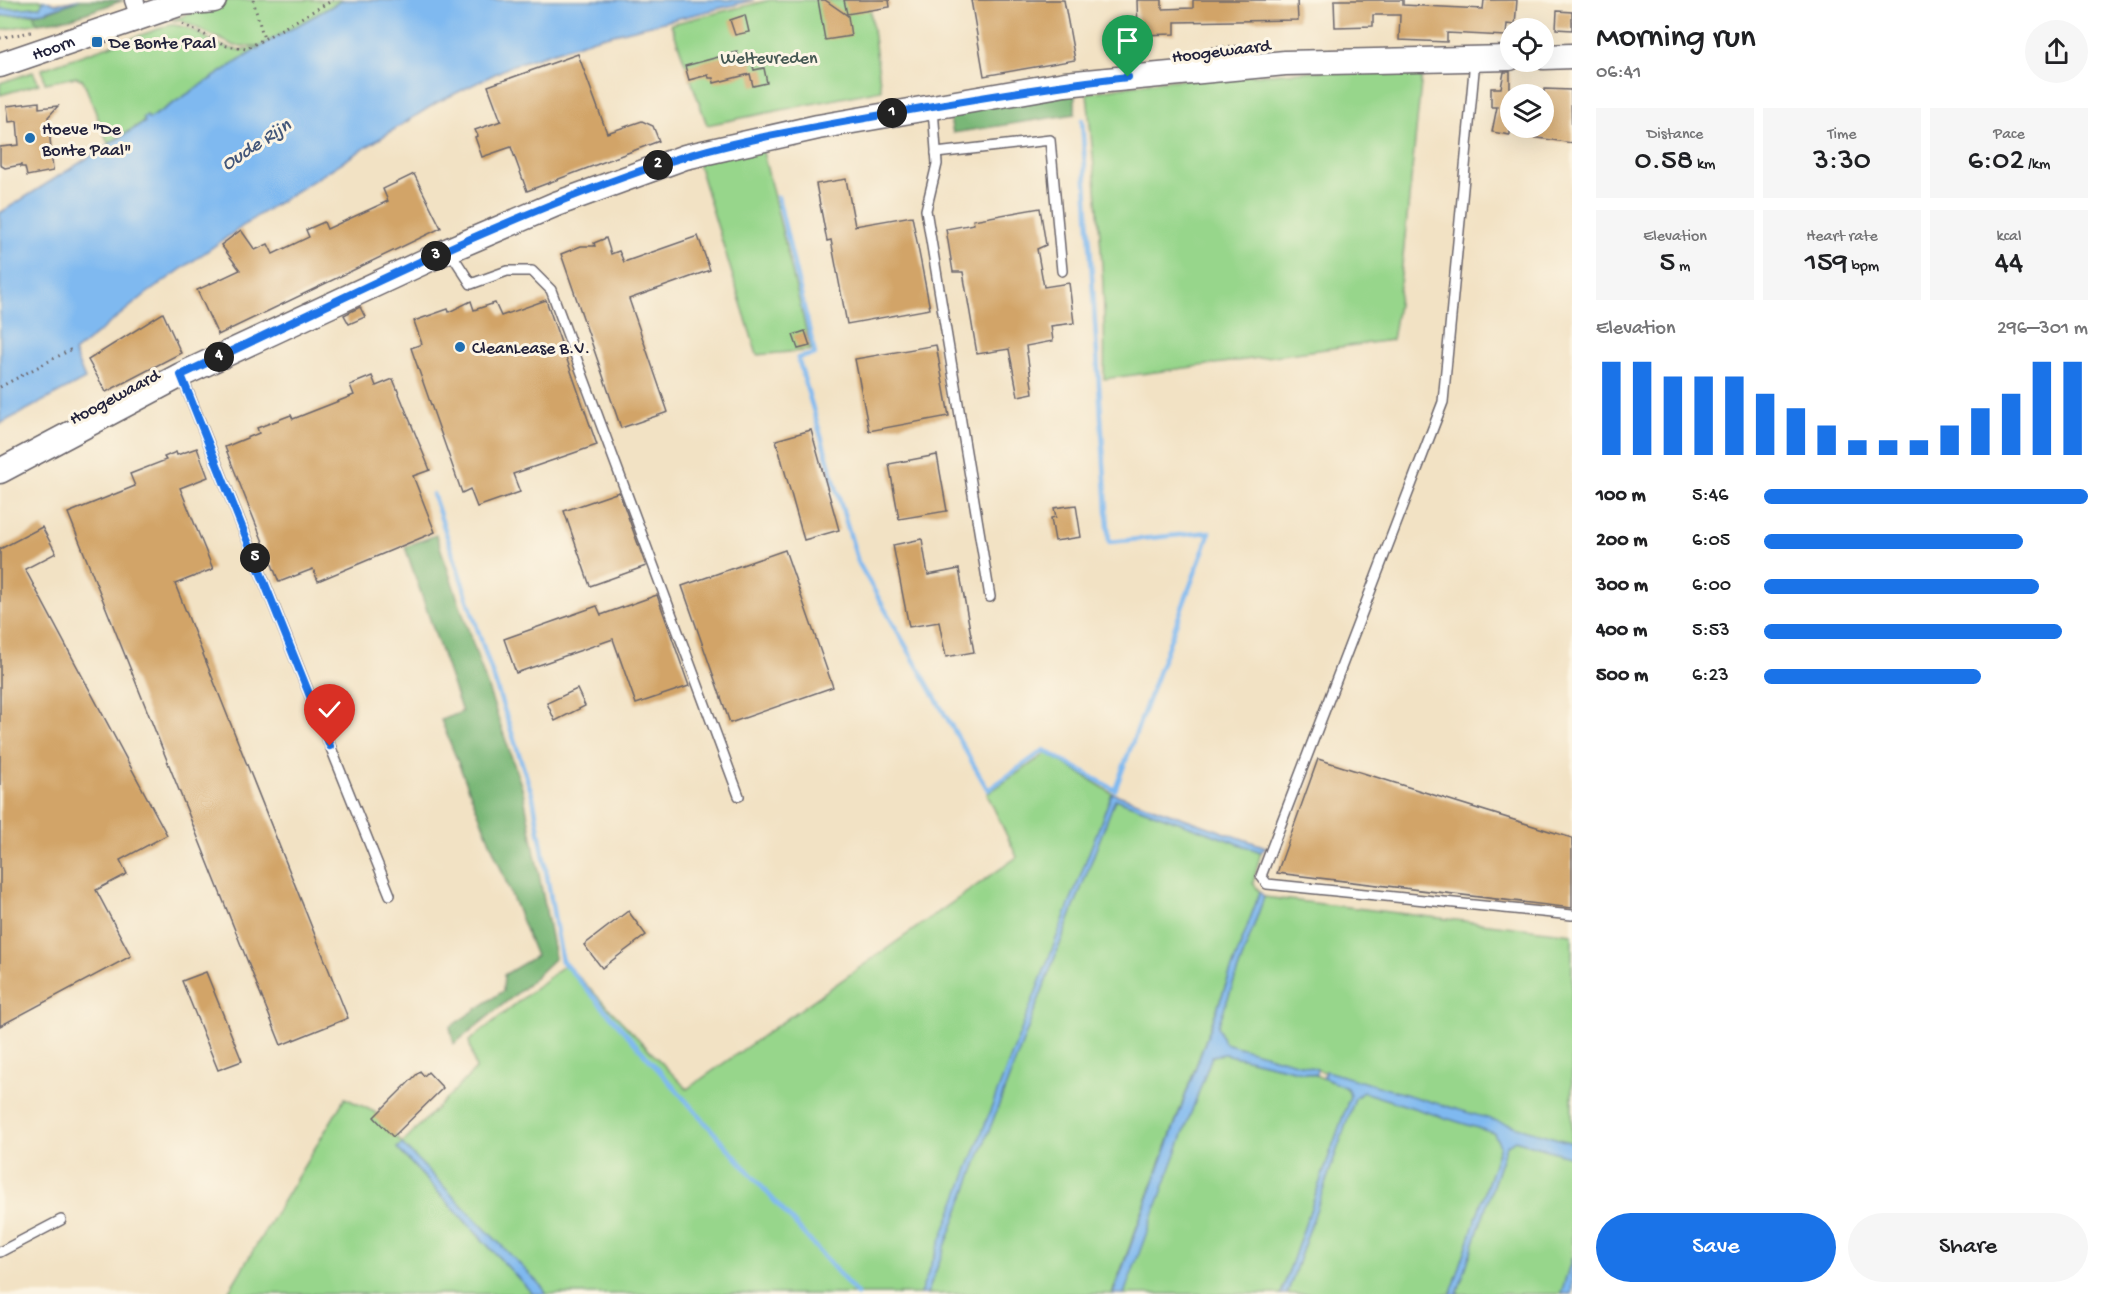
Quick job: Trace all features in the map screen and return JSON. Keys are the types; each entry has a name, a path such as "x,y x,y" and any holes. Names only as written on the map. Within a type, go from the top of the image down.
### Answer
{"street":[{"name":"Hoorn","path":"0,65 137,9 213,0"},
{"path":"1554,57 1572,56"},
{"name":"Hoogewaard","path":"0,471 181,375 449,250 556,204 664,163 818,126 1065,84 1191,70 1285,63 1500,58"}],"lane":[{"path":"1475,59 1443,402 1261,876 1267,884 1572,915"},
{"path":"933,106 937,164 926,210 990,597"},
{"path":"936,153 1050,140 1062,271"},
{"path":"449,250 471,284 507,271 532,271 551,290 739,796"},
{"path":"181,375 390,895"},
{"path":"0,1251 61,1220"}],"path":[{"path":"253,0 264,39"},
{"path":"181,23 234,48 246,49 333,0"},
{"name":"Hoogewaard","path":"1202,50 1264,44"},
{"path":"0,387 70,350 74,352"}],"green space":[{"path":"0,0 44,0 40,7 0,9"},
{"path":"79,0 124,0 71,18 39,23 35,20 34,14 50,11"},
{"path":"229,0 343,0 268,42 149,119 147,116 145,121 108,144 83,80 76,77 45,83 42,69 170,25 182,26 233,49 245,50 258,46 235,46 182,21 172,20"},
{"name":"Weltevreden","path":"770,0 869,0 881,90 707,125 671,24"},
{"path":"34,14 39,23 0,30 0,16"},
{"path":"1423,64 1398,304 1392,340 1104,379 1102,272 1087,93 1159,81"},
{"path":"33,72 39,84 0,95 0,83"},
{"path":"1075,94 1075,114 953,133 948,109"},
{"path":"762,148 811,350 757,355 697,160"},
{"path":"436,535 523,791 555,958 526,986 454,1044 450,1027 503,991 504,975 536,956 441,720 462,712 405,547"},
{"path":"1047,753 1112,793 921,1294 546,1294 402,1144 397,1148 533,1294 227,1294 345,1098 375,1112 402,1143 476,1069 469,1041 566,964 687,1089 1017,857 987,794"},
{"path":"1115,799 1261,852 1253,883 1260,892 1112,1294 927,1294"},
{"path":"1264,897 1572,934 1572,1143 1224,1043 1218,1026"},
{"path":"1225,1054 1315,1075 1347,1088 1350,1096 1281,1294 1123,1294 1212,1056"},
{"path":"1363,1092 1494,1133 1500,1146 1451,1294 1287,1294 1355,1098"},
{"path":"1515,1140 1572,1157 1572,1257 1561,1294 1457,1294 1506,1146"}],"water":[{"path":"44,0 55,4 79,0 44,12 0,16 0,9 40,7"},
{"name":"Oude Rijn","path":"343,0 754,0 597,38 513,65 436,103 257,216 146,294 74,352 85,379 0,424 0,213 145,122 143,118 147,116 149,119 268,42"},
{"path":"1112,793 1266,847 1261,852 1115,799 927,1294 920,1294"},
{"path":"1260,892 1264,897 1218,1026 1224,1043 1317,1069 1316,1075 1225,1054 1212,1056 1124,1294 1113,1294"},
{"path":"1326,1071 1572,1143 1572,1157 1515,1140 1506,1146 1457,1294 1451,1294 1500,1146 1494,1133 1363,1092 1355,1098 1287,1294 1281,1294 1350,1096 1347,1088 1323,1078"},
{"path":"402,1144 543,1288 546,1294 533,1294 397,1148"},
{"path":"1572,1257 1572,1291 1571,1294 1561,1294"}],"building":[{"path":"818,0 825,0 848,16 851,36 825,40"},
{"path":"844,0 889,0 890,7 847,14"},
{"path":"971,0 1064,0 1075,60 984,76"},
{"path":"1137,0 1162,0 1162,9 1193,8 1193,0 1297,0 1298,20 1175,22 1175,34 1138,35"},
{"path":"1334,0 1403,0 1403,5 1483,9 1484,0 1517,0 1516,18 1500,18 1500,36 1447,33 1447,42 1399,40 1400,15 1373,15 1373,26 1335,27"},
{"path":"1557,11 1572,12 1572,30 1556,29"},
{"path":"745,15 749,32 735,35 730,20"},
{"path":"737,52 740,60 751,58 754,70 764,68 767,83 753,86 750,74 714,83 713,78 709,78 708,75 689,80 685,66"},
{"path":"578,54 607,133 642,121 653,126 659,141 527,191 511,147 482,157 475,130 501,121 488,86"},
{"path":"1504,72 1510,72 1510,84 1502,84"},
{"path":"1491,88 1500,88 1500,133 1492,132 1497,107 1491,107"},
{"path":"1554,89 1571,90 1572,143 1538,138 1554,138"},
{"name":"Hoeve \"De Bonte Paal\"","path":"39,102 39,108 58,106 48,117 53,171 27,176 25,167 21,165 5,168 0,165 0,147 19,145 17,121 9,122 7,106"},
{"path":"414,174 441,228 218,335 197,290 240,270 221,245 241,230 255,250 268,244 273,254 309,237 306,230 324,222 327,229 388,201 383,189"},
{"path":"846,179 855,226 912,216 930,309 847,324 831,240 827,241 816,184"},
{"path":"1040,208 1046,245 1037,249 1044,287 1069,283 1074,323 1051,326 1053,341 1026,346 1033,393 1018,396 1009,349 977,354 963,272 953,272 946,229 974,224 973,220"},
{"path":"698,236 710,270 629,299 668,412 621,428 561,254 581,246 595,246 594,243 606,238 611,254 619,251 624,262"},
{"path":"546,300 597,445 513,474 520,492 477,507 470,489 462,493 411,348 422,344 414,321 448,309 449,312 471,301 474,310 495,303 501,316"},
{"path":"360,307 365,317 349,324 344,315"},
{"path":"163,313 181,353 106,392 88,360"},
{"path":"805,331 810,346 798,349 793,335"},
{"path":"936,345 949,416 869,431 855,359"},
{"path":"372,376 376,386 393,379 430,470 413,476 435,532 318,581 313,569 279,582 225,447 259,433 257,428 291,415 293,419 354,395 350,385"},
{"path":"811,430 839,530 804,540 776,440"},
{"path":"197,448 208,477 180,488 213,569 175,584 348,1018 281,1045 68,513 135,486 130,474 166,460 164,457 176,452 177,455"},
{"path":"937,455 947,511 899,519 889,464"},
{"path":"619,492 646,566 590,586 564,511"},
{"path":"1076,505 1081,537 1055,541 1051,518 1056,517 1054,508"},
{"path":"42,527 56,553 25,569 167,835 120,860 127,874 96,890 131,956 0,1026 0,549"},
{"path":"922,539 928,575 959,569 974,652 946,657 939,622 909,627 893,545"},
{"path":"785,550 833,687 730,723 682,586"},
{"path":"657,595 689,686 636,704 613,639 516,673 504,639 597,606 601,615"},
{"path":"577,689 585,706 555,721 547,703"},
{"path":"1318,759 1572,838 1572,908 1277,873"},
{"path":"628,911 646,935 602,968 584,945"},
{"path":"206,972 242,1061 218,1070 182,981"},
{"path":"420,1071 424,1076 428,1072 443,1088 393,1137 374,1117"}],"waterway":[{"path":"778,197 815,354 798,358 858,562 988,790 1044,750 1115,790 1210,532 1109,542 1082,120"},
{"path":"433,494 533,797 562,961 857,1294"}],"place":[{"name":"De Bonte Paal","path":"97,42"},
{"name":"Hoeve \"De Bonte Paal\"","path":"30,138"},
{"name":"CleanLease B.V.","path":"460,347"}],"route":[{"path":"330,746 181,375 449,250 556,204 664,163 818,126 1065,84 1128,77"}]}
